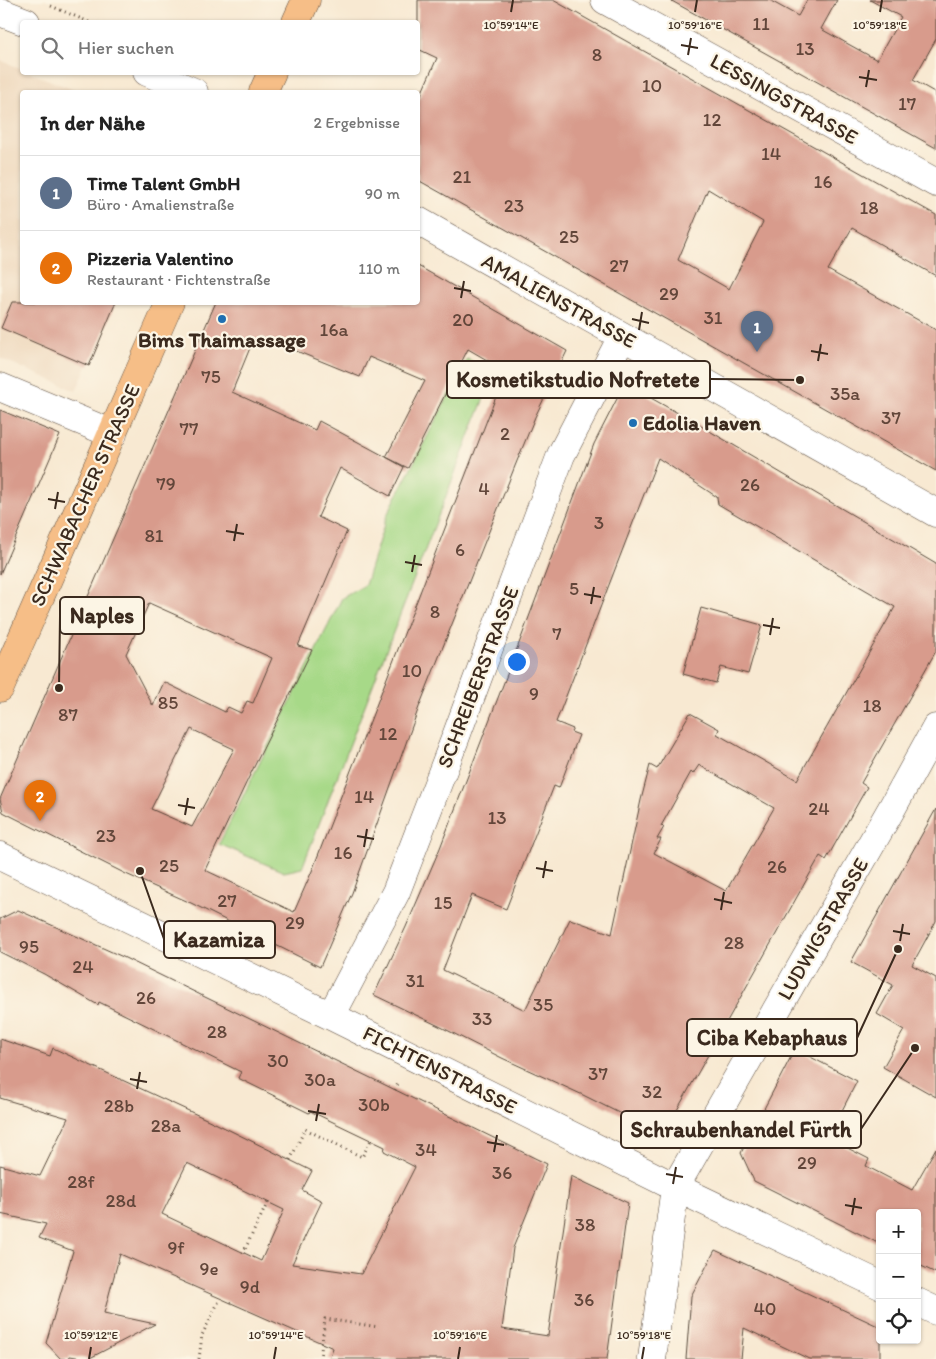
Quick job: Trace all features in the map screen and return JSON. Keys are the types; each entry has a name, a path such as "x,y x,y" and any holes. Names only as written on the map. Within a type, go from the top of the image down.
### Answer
{"main road":[{"path":"297,20 306,0"},
{"path":"264,90 271,75"},
{"name":"SCHWABACHER STRASSE","path":"0,688 169,305"}],"street":[{"name":"LESSINGSTRASSE","path":"605,0 936,183"},
{"path":"0,12 21,20"},
{"path":"154,75 189,90"},
{"name":"AMALIENSTRASSE","path":"420,222 936,513"},
{"name":"SCHREIBERSTRASSE","path":"331,1016 396,892 561,455 622,337"},
{"path":"0,387 113,434"},
{"name":"LUDWIGSTRASSE","path":"652,1359 675,1187 936,728"},
{"name":"FICHTENSTRASSE","path":"0,856 331,1016 675,1187 876,1282"},
{"path":"921,1304 936,1311"}],"path":[{"path":"45,4 84,20"},
{"path":"290,1160 305,1129 362,1157 371,1140"},
{"path":"243,1253 268,1202"},
{"path":"199,1359 202,1335 220,1299"},
{"path":"320,1359 325,1319 379,1326"}],"shaded area":[{"path":"0,60 20,68 20,75 36,75 74,90 20,90 20,305 114,305 76,391 0,358"}],"green space":[{"path":"467,359 494,372 302,868 284,872 219,844 342,598 365,585 387,515"}],"building":[{"path":"418,0 553,0 936,215 936,276 852,228 828,270 936,330 936,471 420,181 420,96 437,58 420,50","holes":["708,189 763,222 729,289 678,260"]},
{"path":"670,0 769,0 798,16 807,0 837,0 821,29 877,60 901,17 870,0 936,0 936,39 913,80 936,93 936,148"},
{"path":"420,267 567,351 535,417 515,466 419,707 352,893 320,967 191,903 126,874 3,812 0,799 215,305 420,305","holes":["262,337 360,377 369,357 425,381 386,457 319,421 315,430 232,392 252,343 258,346","468,349 506,371 312,871 294,912 205,870 312,650 298,646 347,531 318,517 340,468 390,496 404,467 386,457 408,468","149,603 272,658 253,703 247,701 241,713 228,707 225,712 164,682 153,706 126,654","191,729 234,749 192,827 151,809"]},
{"path":"12,302 20,302 20,305 115,305 89,366 1,328"},
{"path":"633,388 936,564 936,651 861,783 867,787 826,860 820,856 663,1135 374,995 440,848 594,444 622,389","holes":["658,458 717,497 718,504 895,607 797,780 717,734 719,729 690,713 657,769 650,765 612,934 570,919 525,1010 443,970 472,895 506,909 554,786 559,788 579,735 571,732 573,729 556,722","699,765 774,808 726,891 654,853 661,839 657,839 664,827 661,826 691,772 693,774"]},
{"path":"0,410 60,435 0,574"},
{"path":"701,608 762,625 748,674 721,667 716,683 683,674"},
{"path":"936,809 936,921 912,965 936,978 936,1097 883,1067 904,1030 877,1014 893,985 851,962"},
{"path":"18,910 123,957 547,1164 513,1248 502,1329 548,1336 571,1176 628,1203 607,1359 329,1359 333,1348 120,1254 104,1313 155,1324 88,1359 70,1356 69,1359 61,1359 46,1343 73,1251 39,1238 46,1224 0,1214 0,1165 40,1176 68,1118 0,1098 0,1039 50,1056 53,1048 217,1124 312,1171 302,1190 322,1201 292,1264 361,1274 415,1167 384,1151 385,1147 310,1111 309,1113 238,1078 241,1072 99,1002 98,1005 44,974 0,952 0,919","holes":["187,1163 284,1210 261,1261 162,1214"]},
{"path":"795,1049 857,1081 828,1138 869,1159 866,1166 912,1190 936,1148 936,1273 921,1266 921,1209 876,1209 876,1242 754,1181 741,1153"},
{"path":"715,1250 876,1325 876,1344 880,1344 880,1359 809,1359 744,1328 741,1359 686,1359 691,1296"}],"place":[{"name":"Bims Thaimassage","path":"222,319"},
{"name":"Time Talent GmbH","path":"757,352"},
{"name":"Kosmetikstudio Nofretete","path":"800,380"},
{"name":"Edolia Haven","path":"633,423"},
{"name":"Naples","path":"59,688"},
{"name":"Pizzeria Valentino","path":"40,821"},
{"name":"Kazamiza","path":"140,871"},
{"name":"Ciba Kebaphaus","path":"898,949"},
{"name":"Schraubenhandel Fürth","path":"915,1048"}]}
